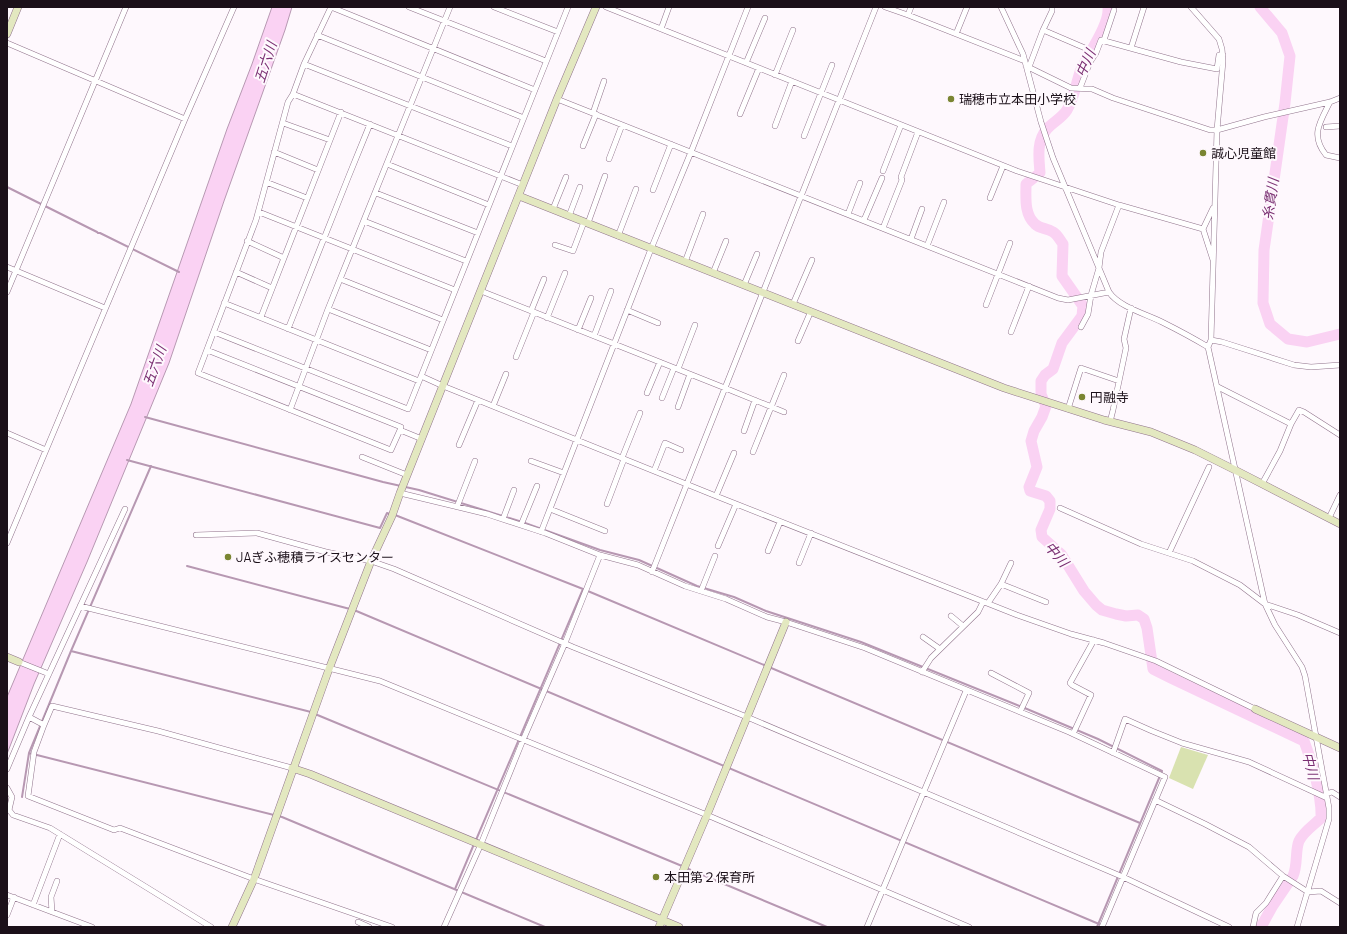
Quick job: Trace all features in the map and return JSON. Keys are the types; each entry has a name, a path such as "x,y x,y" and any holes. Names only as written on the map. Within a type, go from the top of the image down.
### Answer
{"street":[{"path":"7,34 18,7"},
{"path":"7,292 126,7"},
{"path":"7,543 185,119 234,7"},
{"path":"400,430 391,450 198,373 259,212 288,102 293,94 304,64 331,7 535,90"},
{"path":"409,7 546,61"},
{"path":"290,410 328,309 450,7"},
{"path":"494,7 558,32"},
{"path":"214,332 408,409 568,7"},
{"path":"232,927 254,879 292,768 371,562 392,516 557,99 596,7"},
{"path":"606,7 1003,166 1065,188 1203,229"},
{"path":"661,29 669,7"},
{"path":"542,532 626,310 691,152 748,7"},
{"path":"652,572 876,7"},
{"path":"885,7 956,34 1027,65 1071,88 1092,89 1113,98 1210,130 1217,130 1264,116 1330,102 1340,98"},
{"path":"908,15 911,7"},
{"path":"956,34 967,7"},
{"path":"1001,7 1027,65 1041,122 1053,158 1112,297 1208,346"},
{"path":"1027,65 1052,11 1052,7"},
{"path":"1131,48 1144,7"},
{"path":"1187,7 1192,8 1219,39 1223,54 1217,130 1211,340 1208,346 1265,604 1302,668 1309,691 1329,808 1329,819 1297,927"},
{"path":"1079,88 1090,62 1102,40 1104,40 1114,10"},
{"path":"746,64 765,18"},
{"path":"775,75 793,30"},
{"path":"1043,30 1085,48"},
{"path":"317,36 524,118"},
{"path":"1104,40 1181,62 1217,69 1219,55 1223,54"},
{"path":"7,43 185,119"},
{"path":"304,64 512,146"},
{"path":"804,136 832,65"},
{"path":"740,114 759,68"},
{"path":"583,146 604,81"},
{"path":"775,126 792,81"},
{"path":"293,94 523,185"},
{"path":"557,99 1063,299 1068,300 1109,292"},
{"path":"1330,102 1317,130 1318,142 1326,155 1340,158"},
{"path":"261,317 341,112"},
{"path":"283,123 330,140"},
{"path":"288,329 370,124"},
{"path":"609,159 622,125"},
{"path":"884,171 901,125"},
{"path":"1326,127 1340,126"},
{"path":"883,228 902,180 901,177 918,132"},
{"path":"653,190 671,144"},
{"path":"274,152 318,170"},
{"path":"387,164 489,205"},
{"path":"990,198 1003,166"},
{"path":"555,245 573,251 605,176"},
{"path":"553,209 566,177"},
{"path":"864,220 882,178"},
{"path":"266,182 307,198"},
{"path":"848,214 860,184"},
{"path":"569,216 580,187"},
{"path":"618,236 636,189"},
{"path":"376,193 478,233"},
{"path":"519,196 1004,388 1110,422 1151,432 1195,450 1340,524"},
{"path":"927,246 944,202"},
{"path":"1081,328 1088,314 1091,295 1099,268 1101,252 1119,205"},
{"path":"1214,262 1207,245 1203,229 1215,205"},
{"path":"911,239 922,209"},
{"path":"259,212 455,290"},
{"path":"685,262 704,214"},
{"path":"364,221 466,261"},
{"path":"247,241 284,258"},
{"path":"713,273 726,241"},
{"path":"986,305 1010,243"},
{"path":"744,285 757,254"},
{"path":"793,304 812,260"},
{"path":"7,267 105,308"},
{"path":"236,272 272,288"},
{"path":"547,318 565,273"},
{"path":"340,279 443,320"},
{"path":"516,357 544,279"},
{"path":"1011,332 1029,286"},
{"path":"481,291 784,412"},
{"path":"594,336 611,291"},
{"path":"578,330 591,298"},
{"path":"224,303 317,340 443,386 780,522 1017,615 1156,661 1316,738 1340,748"},
{"path":"1110,422 1114,410 1126,348 1124,339 1131,308"},
{"path":"328,309 431,350"},
{"path":"626,310 658,323"},
{"path":"798,340 811,311"},
{"path":"662,398 695,325"},
{"path":"1211,340 1294,365 1311,367 1340,365"},
{"path":"207,350 401,427 400,430 422,439"},
{"path":"647,393 660,362"},
{"path":"1068,409 1081,368 1119,381"},
{"path":"493,406 506,374"},
{"path":"678,407 690,374"},
{"path":"753,452 784,375"},
{"path":"1218,387 1291,424"},
{"path":"458,445 478,400"},
{"path":"744,431 755,400"},
{"path":"1262,484 1280,451 1291,424 1299,410 1340,435"},
{"path":"606,504 640,413"},
{"path":"7,433 46,450"},
{"path":"654,471 665,443 680,450"},
{"path":"716,496 734,453"},
{"path":"362,457 407,475"},
{"path":"457,507 475,461"},
{"path":"532,461 564,473"},
{"path":"1169,553 1209,467"},
{"path":"521,525 537,486"},
{"path":"503,519 514,490"},
{"path":"400,493 487,514 545,533 600,555 638,565 685,586 726,599 767,616 865,648 923,669 966,691 1073,734 1165,777 1102,927"},
{"path":"1329,518 1340,495"},
{"path":"718,546 736,504"},
{"path":"1060,508 1141,544 1193,561 1240,585 1265,604 1298,615 1340,633"},
{"path":"7,769 47,673 125,509"},
{"path":"550,509 605,531"},
{"path":"768,551 780,522"},
{"path":"196,535 257,533 394,569 565,643 747,717 1123,877 1229,927"},
{"path":"799,563 811,533"},
{"path":"444,927 481,844 600,555"},
{"path":"701,591 715,556"},
{"path":"923,669 931,658 978,612 1001,584 1011,563"},
{"path":"1001,584 1046,602"},
{"path":"80,606 380,681 706,815 969,927"},
{"path":"951,616 964,626"},
{"path":"659,927 786,622"},
{"path":"923,636 940,649"},
{"path":"1073,734 1091,695 1070,683 1094,640"},
{"path":"7,657 47,673"},
{"path":"991,673 1029,693 1020,712"},
{"path":"867,927 966,691"},
{"path":"392,927 254,879 120,828 114,830 28,796 34,755 52,706 158,731 310,774 679,927"},
{"path":"28,717 44,725"},
{"path":"1113,753 1125,719 1182,743 1249,762 1327,796"},
{"path":"7,788 12,797 9,810 13,815 50,828 211,927"},
{"path":"1327,796 1332,792 1340,797"},
{"path":"1155,800 1249,847 1283,876 1308,892 1321,891 1340,902"},
{"path":"33,905 60,834"},
{"path":"1253,927 1256,913 1266,903 1283,876"},
{"path":"52,912 51,897 57,881"},
{"path":"7,895 92,927"},
{"path":"7,915 14,897"},
{"path":"358,922 370,927 374,920"}],"green space":[{"path":"1181,747 1208,755 1193,789 1169,778"}],"water":[{"name":"五六川","path":"272,7 292,7 169,363 87,562 34,684 7,754 7,697 131,404 227,129"}],"waterway":[{"name":"中川","path":"1108,7 1108,14 1102,31 1083,65 1067,110 1047,129 1041,139 1039,150 1040,173 1026,184 1026,206 1029,216 1037,226 1054,233 1063,244 1062,276 1083,306 1082,316 1062,343 1053,369 1045,375 1041,381 1041,394 1046,406 1031,441 1037,467 1029,487 1030,491 1046,496 1050,501 1050,509 1041,530 1042,537 1061,554 1084,591 1096,605 1102,610 1126,616 1138,615 1144,619 1147,628 1153,669 1304,741 1318,790 1321,818 1299,841 1295,872 1261,927"},
{"name":"糸貫川","path":"1260,7 1282,33 1290,56 1285,103 1264,250 1263,303 1270,324 1288,339 1307,342 1340,334"},
{"path":"7,187 179,272"},
{"path":"145,417 383,482 419,490 519,521"},
{"path":"127,460 380,528 387,513 390,514"},
{"path":"22,797 29,753 71,651 151,466"},
{"path":"395,515 583,589 1140,823"},
{"path":"525,523 600,550 639,560 697,586 734,597 766,611 861,642 1098,739 1162,771 1097,927"},
{"path":"187,566 350,609"},
{"path":"476,840 583,589"},
{"path":"354,610 1099,924"},
{"path":"71,651 311,712"},
{"path":"315,714 682,866"},
{"path":"29,753 282,817 545,927"},
{"path":"455,889 474,844"},
{"path":"686,868 827,927"}],"place":[{"name":"瑞穂市立本田小学校","path":"951,99"},
{"name":"誠心児童館","path":"1203,153"},
{"name":"円融寺","path":"1082,397"},
{"name":"JAぎふ穂積ライスセンター","path":"228,557"},
{"name":"本田第２保育所","path":"656,877"}]}
